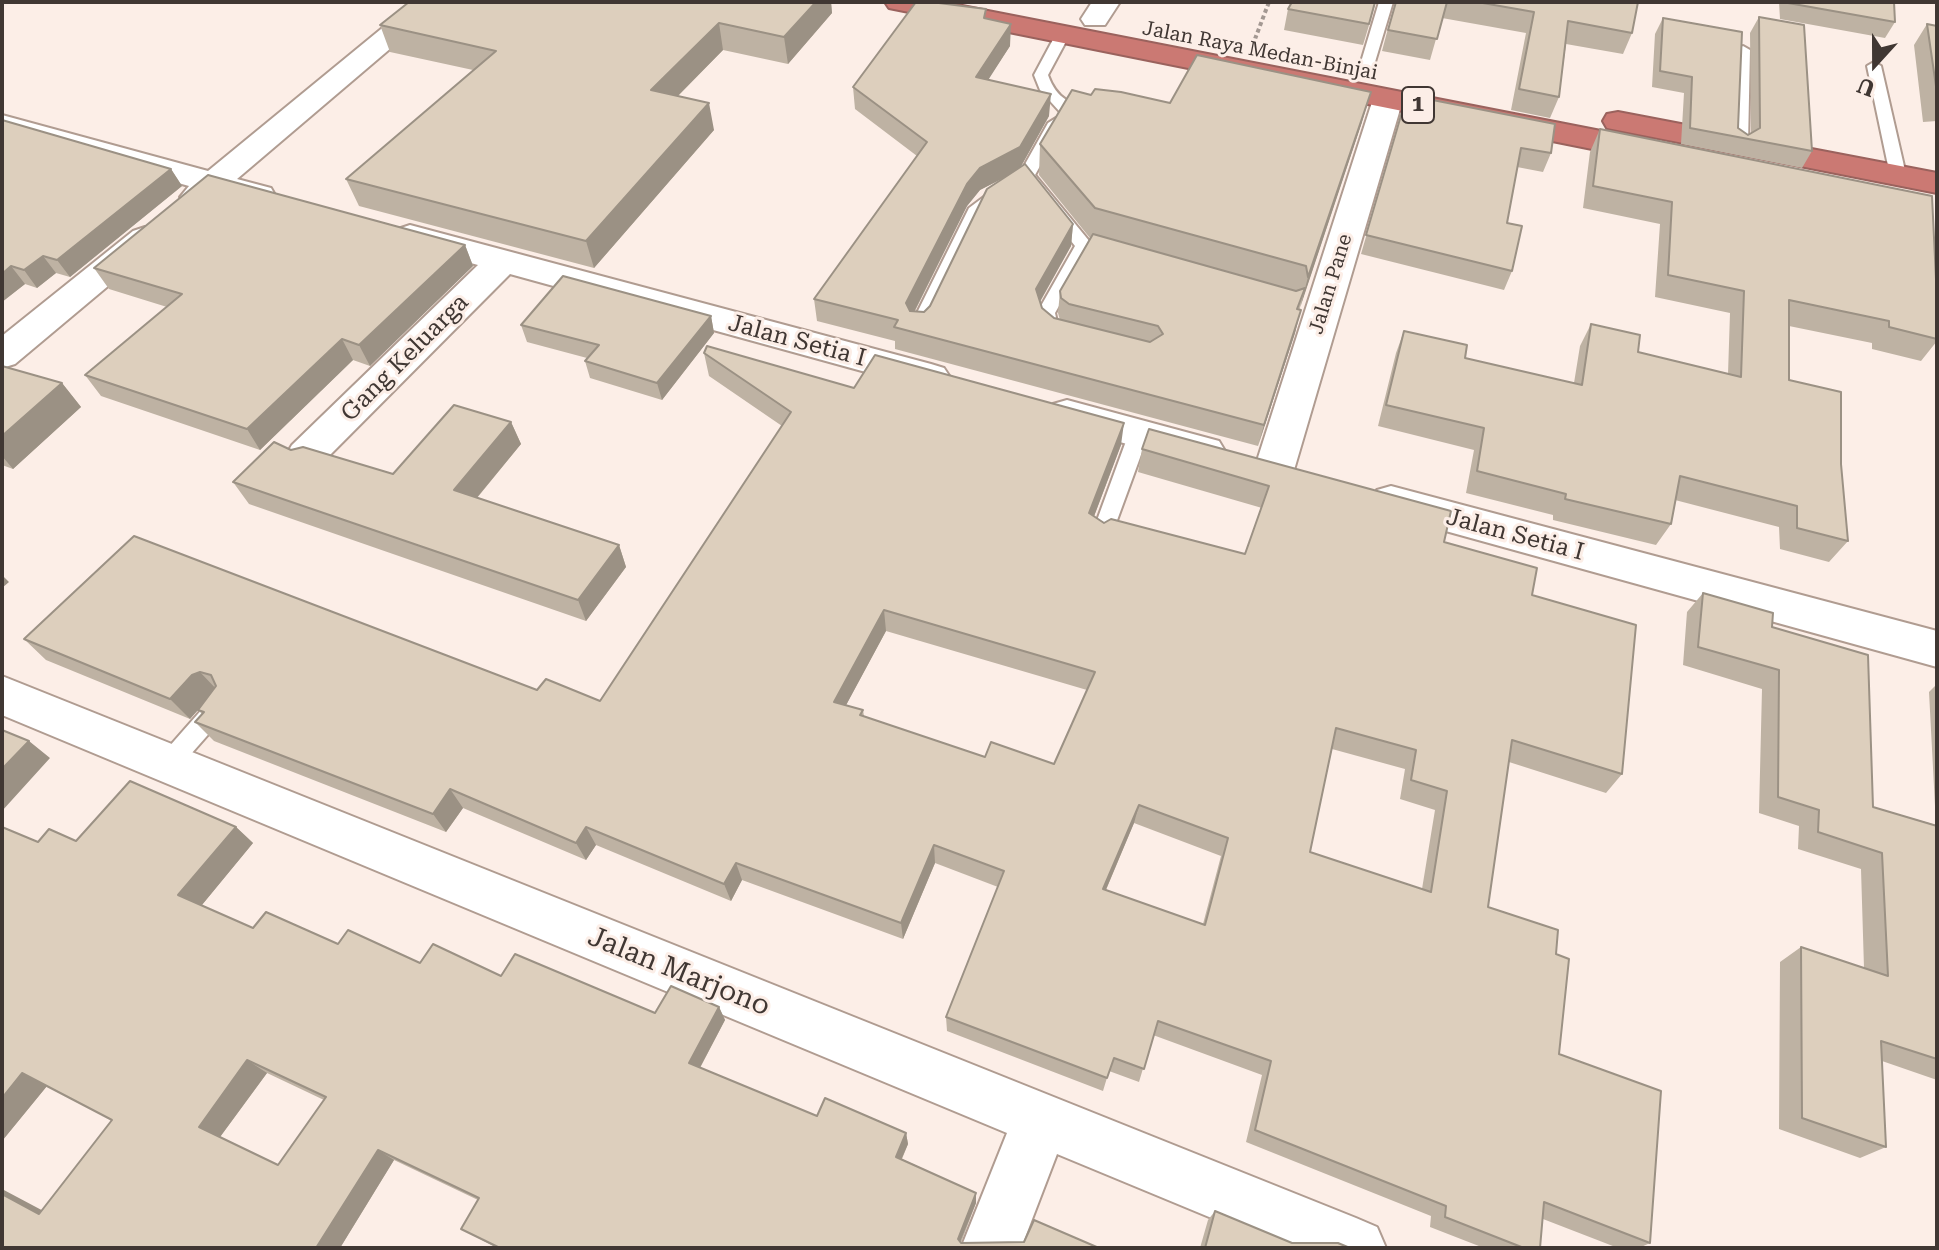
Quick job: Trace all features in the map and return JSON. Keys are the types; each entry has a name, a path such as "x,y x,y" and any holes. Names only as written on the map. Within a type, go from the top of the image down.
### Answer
{"highway":[{"name":"Jalan Raya Medan-Binjai","path":"899,2 1063,34 1191,66 1388,99 1937,207"},
{"name":"Jalan Raya Medan-Binjai","path":"1007,2 1100,11 1251,49 1937,183"}],"street":[{"path":"2,355 431,2"},
{"name":"Jalan Pane","path":"1139,433 1290,474 1388,99"},
{"path":"2,124 290,203"},
{"name":"Jalan Setia I","path":"381,228 973,388"},
{"name":"Gang Keluarga","path":"306,455 503,261"},
{"path":"1033,404 1139,433"},
{"name":"Jalan Setia I","path":"1351,491 1937,649"},
{"name":"Jalan Marjono","path":"2,695 1356,1248"},
{"path":"991,1248 1041,1120"}],"lane":[{"path":"1365,72 1386,2"},
{"path":"1063,34 1041,75 1045,87 1065,109 1111,115"},
{"path":"1740,144 1743,50"},
{"path":"1874,66 1898,175"},
{"path":"919,327 977,208 987,197 1027,175 1065,109"},
{"path":"1027,175 1084,246 1128,258"},
{"path":"1074,337 1060,334 1049,325 1046,313 1084,246"},
{"path":"1102,534 1139,433"},
{"path":"168,764 220,705"}],"path":[{"path":"1251,49 1269,2"}],"building":[{"path":"409,2 816,2 784,37 719,23 651,90 709,103 586,241 346,179 496,51 380,25"},
{"path":"916,2 986,9 984,18 1011,24 976,77 1051,94 1020,147 980,168 967,184 906,303 910,311 924,312 930,306 987,189 1025,164 1073,224 1036,289 1042,308 1054,318 1150,342 1163,334 1158,326 1069,304 1061,298 1060,291 1093,234 1296,291 1305,288 1297,309 1301,310 1264,425 894,327 898,320 814,299 927,142 853,87"},
{"path":"1292,2 1375,2 1369,24 1288,9"},
{"path":"1396,2 1447,2 1437,39 1388,30"},
{"path":"1477,2 1638,2 1632,33 1568,21 1559,97 1519,89 1534,12"},
{"path":"1894,2 1895,22 1788,3"},
{"path":"1759,17 1804,25 1812,151 1690,128 1692,77 1660,71 1663,18 1742,32 1738,128 1748,135 1760,128"},
{"path":"1927,24 1937,26 1937,93"},
{"path":"1197,55 1371,92 1308,277 1306,266 1095,208 1040,144 1072,90 1091,95 1095,89 1121,92 1170,103"},
{"path":"1407,95 1555,124 1551,153 1521,148 1507,223 1522,226 1512,271 1366,235"},
{"path":"2,120 171,169 57,260 43,256 24,270 11,266 2,274"},
{"path":"1600,129 1932,196 1937,339 1889,327 1889,321 1789,300 1789,380 1841,392 1841,464 1848,541 1797,528 1797,506 1680,476 1671,524 1565,499 1566,494 1477,471 1484,428 1386,405 1404,331 1467,345 1465,358 1582,385 1591,324 1640,335 1638,352 1741,377 1744,291 1668,275 1672,202 1593,186"},
{"path":"208,175 465,245 359,345 342,339 247,429 85,375 182,294 94,268"},
{"path":"563,276 711,316 657,383 585,361 599,345 521,325"},
{"path":"707,346 854,388 875,355 1124,423 1089,513 1104,523 1111,519 1245,554 1269,486 1142,449 1149,429 1451,511 1444,542 1537,568 1532,595 1636,625 1622,774 1512,740 1488,907 1558,930 1556,954 1569,959 1559,1054 1661,1091 1650,1243 1544,1202 1540,1248 1524,1248 1445,1217 1446,1206 1255,1130 1271,1061 1158,1021 1144,1069 1114,1058 1107,1078 946,1017 1004,871 934,845 901,923 736,863 724,884 586,827 576,843 450,789 433,814 195,722 204,712 198,710 216,686 211,675 200,672 192,675 170,699 24,639 134,536 537,690 546,679 600,701 791,412 704,353","holes":["884,610 1095,672 1054,764 991,742 985,757 860,715 863,710 834,702","1336,728 1416,750 1411,780 1447,791 1431,892 1310,852","1139,805 1228,838 1205,925 1103,889"]},
{"path":"2,366 62,383 2,436"},
{"path":"454,405 511,422 454,490 619,545 578,600 233,482 274,442 291,450 303,447 393,474"},
{"path":"1703,593 1773,613 1772,627 1868,655 1873,807 1937,826 1937,1059 1881,1041 1886,1147 1802,1118 1801,947 1888,976 1882,853 1818,832 1819,810 1778,797 1779,670 1698,647"},
{"path":"2,730 29,741 2,769"},
{"path":"130,781 236,827 178,895 253,928 266,912 338,944 348,930 420,963 433,944 501,976 515,954 655,1013 671,986 719,1007 689,1063 817,1116 825,1098 906,1133 896,1157 976,1193 958,1239 961,1243 1024,1242 1034,1220 1099,1248 500,1248 461,1229 479,1198 378,1150 316,1248 2,1248 2,1194 39,1214 112,1120 22,1073 2,1098 2,827 38,842 49,829 76,841","holes":["247,1060 326,1097 278,1165 199,1127"]},
{"path":"1215,1211 1292,1243 1338,1243 1350,1248 1205,1248"}]}
